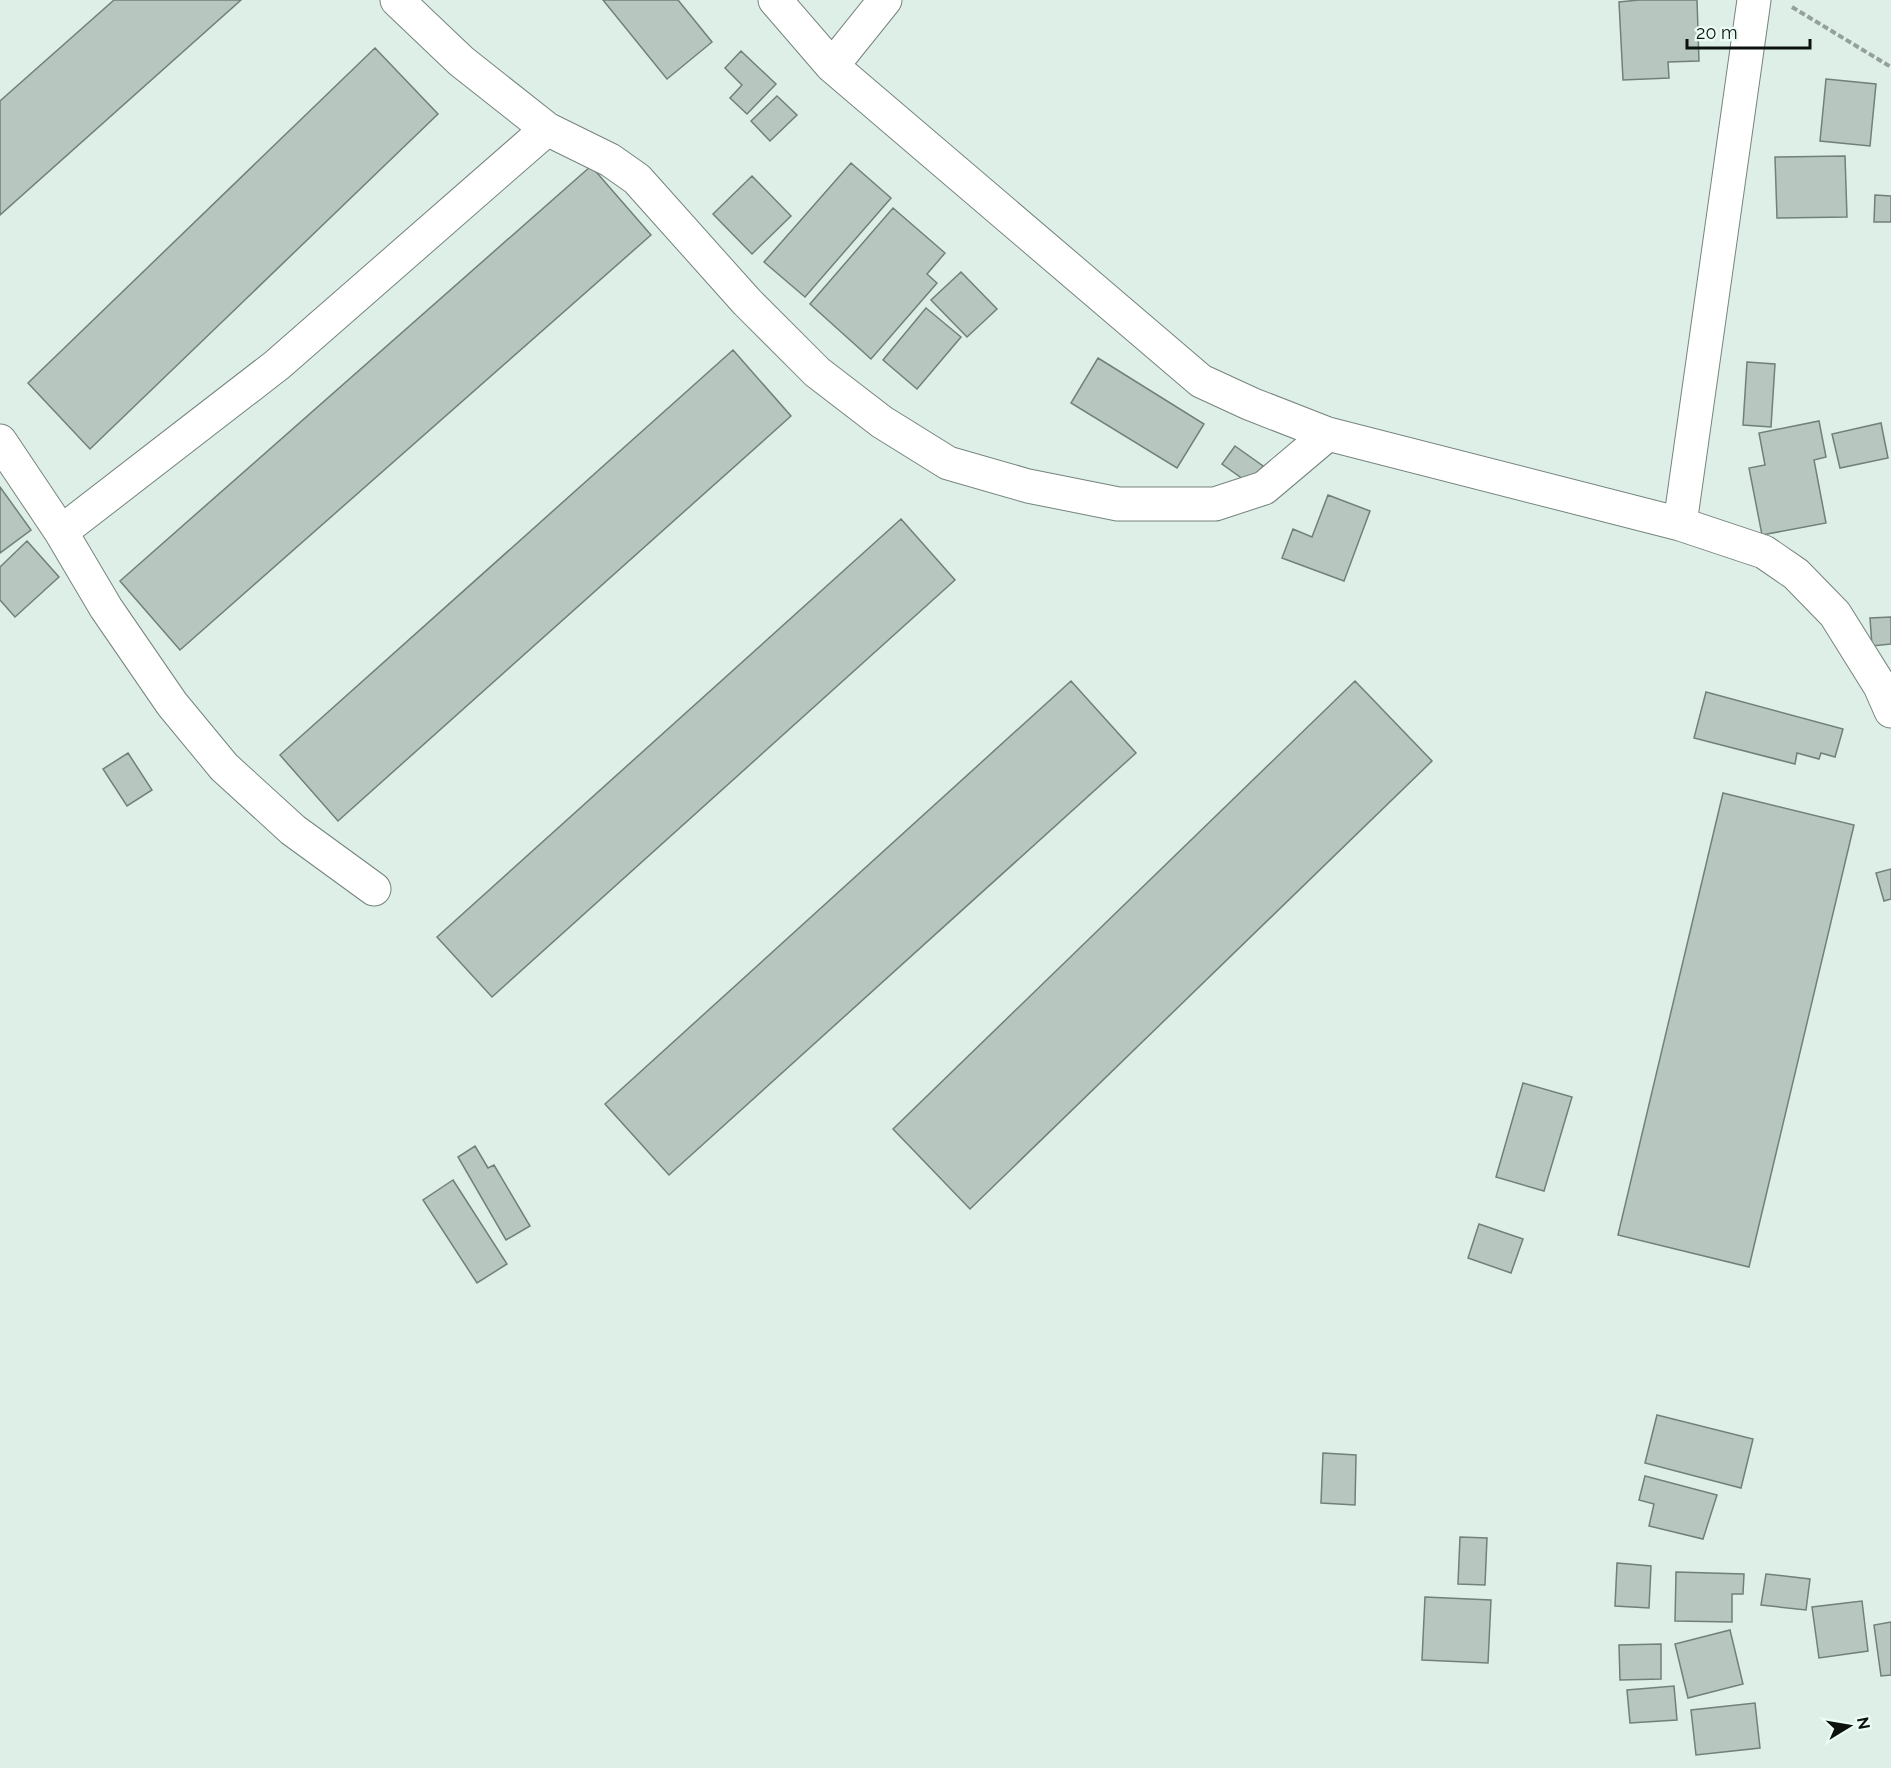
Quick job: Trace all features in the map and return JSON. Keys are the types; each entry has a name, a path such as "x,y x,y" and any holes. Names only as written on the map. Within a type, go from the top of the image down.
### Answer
{"street":[{"path":"397,0 461,61 547,129 610,160 636,180 747,302 818,372 882,422 948,463 1028,486 1118,504 1215,504 1264,488 1328,434"},
{"path":"775,0 832,66 1201,381 1251,404 1328,434 1680,524 1764,552 1796,574 1835,614 1880,686 1891,711"},
{"path":"832,66 885,0"},
{"path":"1680,524 1754,0"},
{"path":"62,532 277,365 547,129"},
{"path":"0,441 62,532 112,618 172,704 224,767 293,830 374,889"}],"path":[{"path":"1791,6 1891,67"}],"building":[{"path":"114,0 241,0 0,215 0,101"},
{"path":"603,0 678,0 712,42 667,79"},
{"path":"1697,0 1699,61 1668,62 1669,78 1623,80 1619,2"},
{"path":"375,48 438,114 90,449 28,383"},
{"path":"741,51 776,84 747,114 730,98 742,85 725,68"},
{"path":"1826,79 1876,84 1870,146 1820,141"},
{"path":"777,96 797,115 770,141 751,121"},
{"path":"1845,156 1847,217 1777,218 1775,157"},
{"path":"851,163 891,198 805,297 764,262"},
{"path":"591,166 651,235 180,650 120,581"},
{"path":"752,176 791,216 752,254 713,214"},
{"path":"1875,195 1891,196 1891,222 1874,222"},
{"path":"893,208 945,253 927,274 937,283 871,359 810,304"},
{"path":"961,272 997,309 967,337 931,300"},
{"path":"926,308 961,337 917,389 883,360"},
{"path":"733,350 791,416 338,821 280,755"},
{"path":"1098,358 1204,424 1177,468 1071,403"},
{"path":"1747,362 1775,364 1771,427 1743,425"},
{"path":"1819,421 1826,457 1814,460 1826,523 1762,535 1749,468 1765,465 1759,433"},
{"path":"1881,423 1888,458 1840,468 1832,434"},
{"path":"1235,446 1263,466 1250,484 1222,464"},
{"path":"0,487 31,530 0,553"},
{"path":"1328,495 1370,511 1344,581 1282,558 1293,529 1312,537"},
{"path":"901,519 955,580 492,997 437,937"},
{"path":"27,541 59,577 15,617 0,600 0,567"},
{"path":"1891,617 1891,644 1872,646 1870,618"},
{"path":"1071,681 1136,753 669,1175 605,1104"},
{"path":"1355,681 1432,761 970,1209 893,1129"},
{"path":"1706,692 1843,729 1835,757 1821,753 1819,759 1797,753 1795,764 1694,738"},
{"path":"128,753 152,790 127,806 103,769"},
{"path":"1723,793 1854,825 1749,1267 1618,1235"},
{"path":"1891,869 1891,899 1884,901 1876,873"},
{"path":"1523,1083 1572,1097 1544,1191 1496,1177"},
{"path":"475,1146 488,1168 494,1165 530,1226 506,1240 458,1157"},
{"path":"453,1180 507,1264 477,1283 423,1200"},
{"path":"1479,1224 1523,1239 1511,1273 1468,1258"},
{"path":"1657,1415 1753,1439 1741,1488 1645,1463"},
{"path":"1323,1453 1356,1455 1355,1505 1321,1503"},
{"path":"1645,1476 1717,1495 1703,1539 1649,1526 1654,1504 1639,1500"},
{"path":"1460,1537 1487,1538 1485,1585 1458,1584"},
{"path":"1617,1563 1651,1566 1649,1608 1615,1606"},
{"path":"1676,1572 1744,1574 1743,1594 1732,1594 1732,1622 1675,1621"},
{"path":"1766,1574 1810,1579 1806,1610 1761,1605"},
{"path":"1425,1597 1491,1600 1488,1663 1422,1660"},
{"path":"1862,1601 1868,1651 1819,1658 1812,1607"},
{"path":"1891,1622 1891,1675 1881,1676 1874,1625"},
{"path":"1730,1630 1743,1684 1688,1698 1675,1644"},
{"path":"1661,1644 1661,1679 1620,1680 1619,1645"},
{"path":"1674,1686 1677,1720 1630,1723 1627,1690"},
{"path":"1755,1703 1760,1748 1696,1755 1691,1710"}]}
